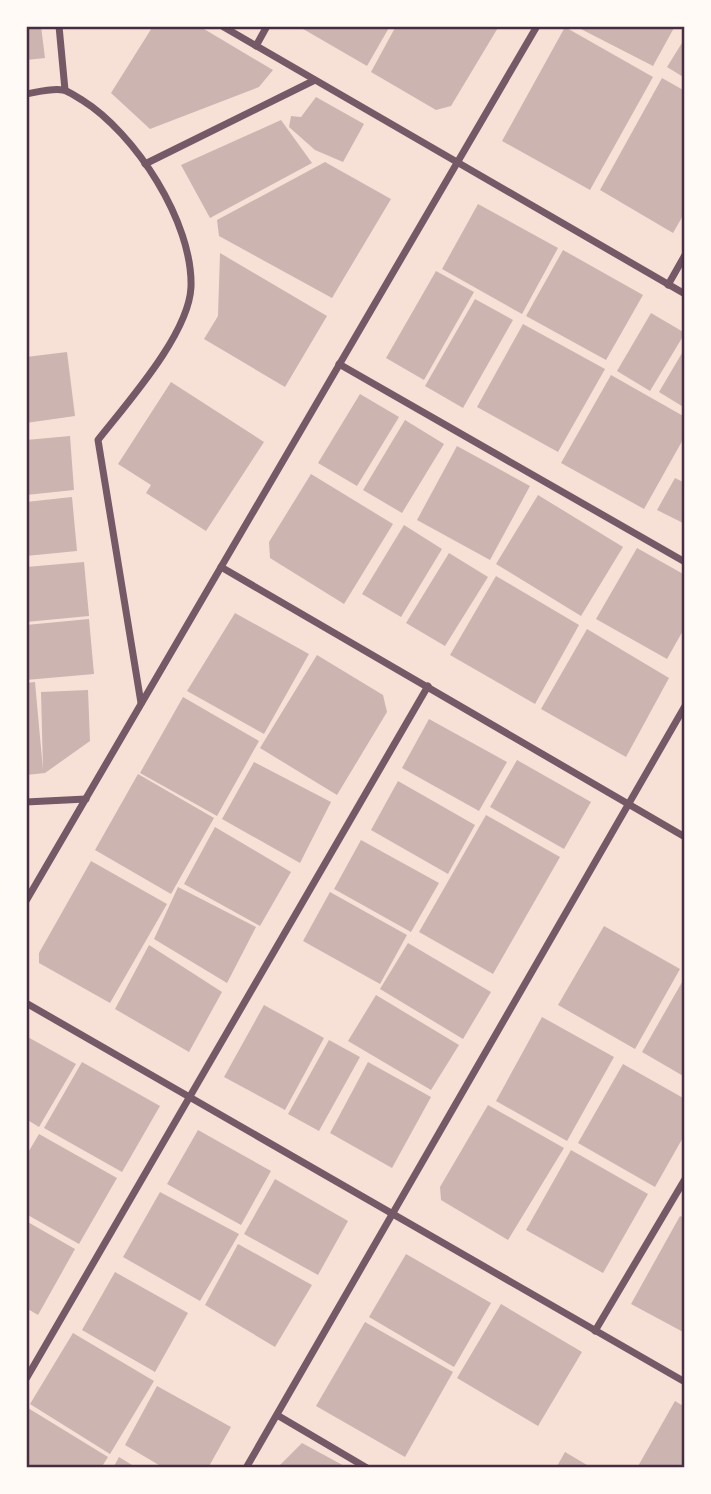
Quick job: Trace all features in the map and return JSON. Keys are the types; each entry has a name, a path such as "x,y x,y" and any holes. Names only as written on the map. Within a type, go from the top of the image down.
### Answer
{"street":[{"path":"59,26 65,90"},
{"path":"222,26 685,294"},
{"path":"256,46 267,26"},
{"path":"26,901 537,26"},
{"path":"145,164 313,81"},
{"path":"26,94 65,90 93,107 145,164 177,222 187,254 191,288 177,329 159,359 99,440 141,704"},
{"path":"668,285 685,256"},
{"path":"339,364 685,562"},
{"path":"221,568 685,837"},
{"path":"26,1379 428,686"},
{"path":"246,1468 685,706"},
{"path":"26,802 86,799"},
{"path":"26,1003 685,1382"},
{"path":"595,1331 685,1179"},
{"path":"276,1415 367,1468"}],"building":[{"path":"26,26 41,26 45,58 26,60"},
{"path":"153,26 199,26 273,70 259,87 150,129 111,93"},
{"path":"298,26 390,26 367,66"},
{"path":"396,26 499,26 451,106 436,110 371,72"},
{"path":"575,26 675,26 653,66"},
{"path":"565,27 653,77 590,190 502,141"},
{"path":"685,38 685,78 667,67"},
{"path":"662,78 685,91 685,212 673,233 600,190"},
{"path":"316,97 364,124 343,162 315,150 289,127 291,116 301,117"},
{"path":"281,120 312,163 210,218 181,165"},
{"path":"325,162 391,199 332,298 219,236 217,220"},
{"path":"478,204 558,248 522,314 442,269"},
{"path":"563,250 643,295 606,360 526,316"},
{"path":"220,253 327,316 285,387 204,339 218,316"},
{"path":"436,271 474,292 424,380 386,358"},
{"path":"475,299 513,320 463,408 425,386"},
{"path":"651,313 685,333 650,391 617,371"},
{"path":"523,324 605,369 558,452 477,407"},
{"path":"685,348 685,408 659,392"},
{"path":"67,352 75,416 26,423 26,357"},
{"path":"611,375 685,417 685,436 644,509 561,463"},
{"path":"171,382 264,442 206,531 146,493 151,485 118,464"},
{"path":"360,394 399,417 357,486 318,463"},
{"path":"405,420 444,444 402,513 363,490"},
{"path":"70,436 74,490 26,495 26,440"},
{"path":"457,446 530,486 490,560 417,520"},
{"path":"311,474 393,524 344,604 270,558 269,542"},
{"path":"675,478 685,483 685,524 657,510"},
{"path":"538,495 623,547 581,616 496,564"},
{"path":"72,497 77,551 26,556 26,502"},
{"path":"404,525 442,549 401,617 362,594"},
{"path":"637,548 685,575 685,627 667,659 596,619"},
{"path":"449,553 488,577 445,646 406,623"},
{"path":"84,562 89,616 26,622 26,567"},
{"path":"496,576 579,625 535,704 450,655"},
{"path":"235,613 309,654 264,734 187,691"},
{"path":"89,619 94,674 26,680 26,625"},
{"path":"587,629 669,678 626,757 541,709"},
{"path":"317,655 383,695 387,712 337,795 260,748"},
{"path":"35,682 43,770 41,692 88,690 90,741 45,773 26,775 26,683"},
{"path":"183,697 259,741 217,816 140,773"},
{"path":"429,719 507,762 479,811 402,768"},
{"path":"517,760 591,802 564,849 490,807"},
{"path":"254,762 331,802 300,863 222,819"},
{"path":"138,774 214,818 171,894 95,850"},
{"path":"398,781 475,825 448,874 371,830"},
{"path":"486,815 560,857 493,974 419,932"},
{"path":"215,827 291,872 260,926 184,884"},
{"path":"361,840 439,883 411,932 334,889"},
{"path":"91,861 167,904 110,1003 39,963 39,953"},
{"path":"178,887 256,927 227,983 154,939"},
{"path":"330,892 407,935 380,984 303,941"},
{"path":"604,926 680,969 635,1049 558,1005"},
{"path":"408,943 491,992 463,1039 380,989"},
{"path":"149,945 222,992 189,1052 115,1009"},
{"path":"685,977 685,1077 642,1052"},
{"path":"376,995 459,1045 431,1090 348,1041"},
{"path":"264,1005 324,1038 285,1110 224,1077"},
{"path":"542,1017 614,1057 567,1141 496,1101"},
{"path":"26,1036 76,1064 39,1127 26,1119"},
{"path":"329,1040 360,1057 319,1131 288,1114"},
{"path":"82,1062 160,1106 122,1172 44,1128"},
{"path":"368,1062 431,1097 392,1168 330,1133"},
{"path":"623,1064 685,1099 685,1134 655,1187 578,1143"},
{"path":"488,1105 564,1148 508,1240 441,1200 440,1187"},
{"path":"198,1130 271,1171 241,1225 167,1184"},
{"path":"39,1134 117,1178 79,1244 26,1214 26,1156"},
{"path":"571,1150 648,1194 603,1273 526,1230"},
{"path":"275,1179 348,1221 318,1275 244,1234"},
{"path":"160,1192 239,1234 200,1301 123,1257"},
{"path":"680,1216 685,1218 685,1333 631,1304"},
{"path":"26,1221 75,1249 38,1315 26,1308"},
{"path":"238,1244 312,1285 275,1347 205,1305"},
{"path":"406,1254 491,1303 454,1367 369,1317"},
{"path":"115,1272 188,1313 155,1372 82,1330"},
{"path":"501,1304 582,1352 538,1426 457,1378"},
{"path":"365,1322 453,1372 405,1457 316,1406"},
{"path":"73,1333 154,1381 110,1454 30,1404"},
{"path":"157,1386 231,1427 208,1468 164,1468 125,1445"},
{"path":"675,1401 685,1407 685,1468 637,1468"},
{"path":"28,1408 108,1457 101,1468 26,1468"},
{"path":"302,1443 348,1468 277,1468"},
{"path":"565,1452 592,1468 556,1468"},
{"path":"119,1457 137,1468 113,1468"}]}
